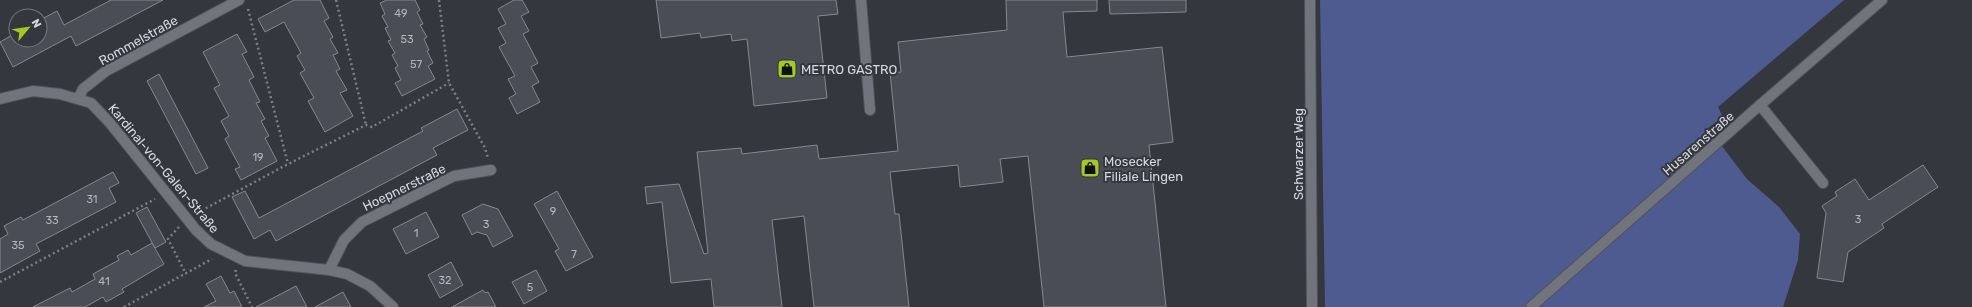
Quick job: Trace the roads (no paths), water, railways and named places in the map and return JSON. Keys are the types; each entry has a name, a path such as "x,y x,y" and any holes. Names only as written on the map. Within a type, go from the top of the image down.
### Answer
{"street":[{"name":"Rommelstraße","path":"78,99 83,89 106,71 239,0"},
{"path":"861,0 870,110"},
{"name":"Schwarzer Weg","path":"1310,0 1312,307"},
{"name":"Husarenstraße","path":"1531,307 1760,105 1882,0"},
{"name":"Kardinal-von-Galen-Straße","path":"0,99 33,91 60,94 91,103 188,219 211,244 245,261 329,270 347,274 370,286 394,307"},
{"path":"1760,105 1823,183"},
{"name":"Hoepnerstraße","path":"329,270 344,240 362,222 454,176 491,170"}],"place":[{"name":"METRO GASTRO","path":"787,69"},
{"name":"Mosecker Filiale Lingen","path":"1090,168"}]}
